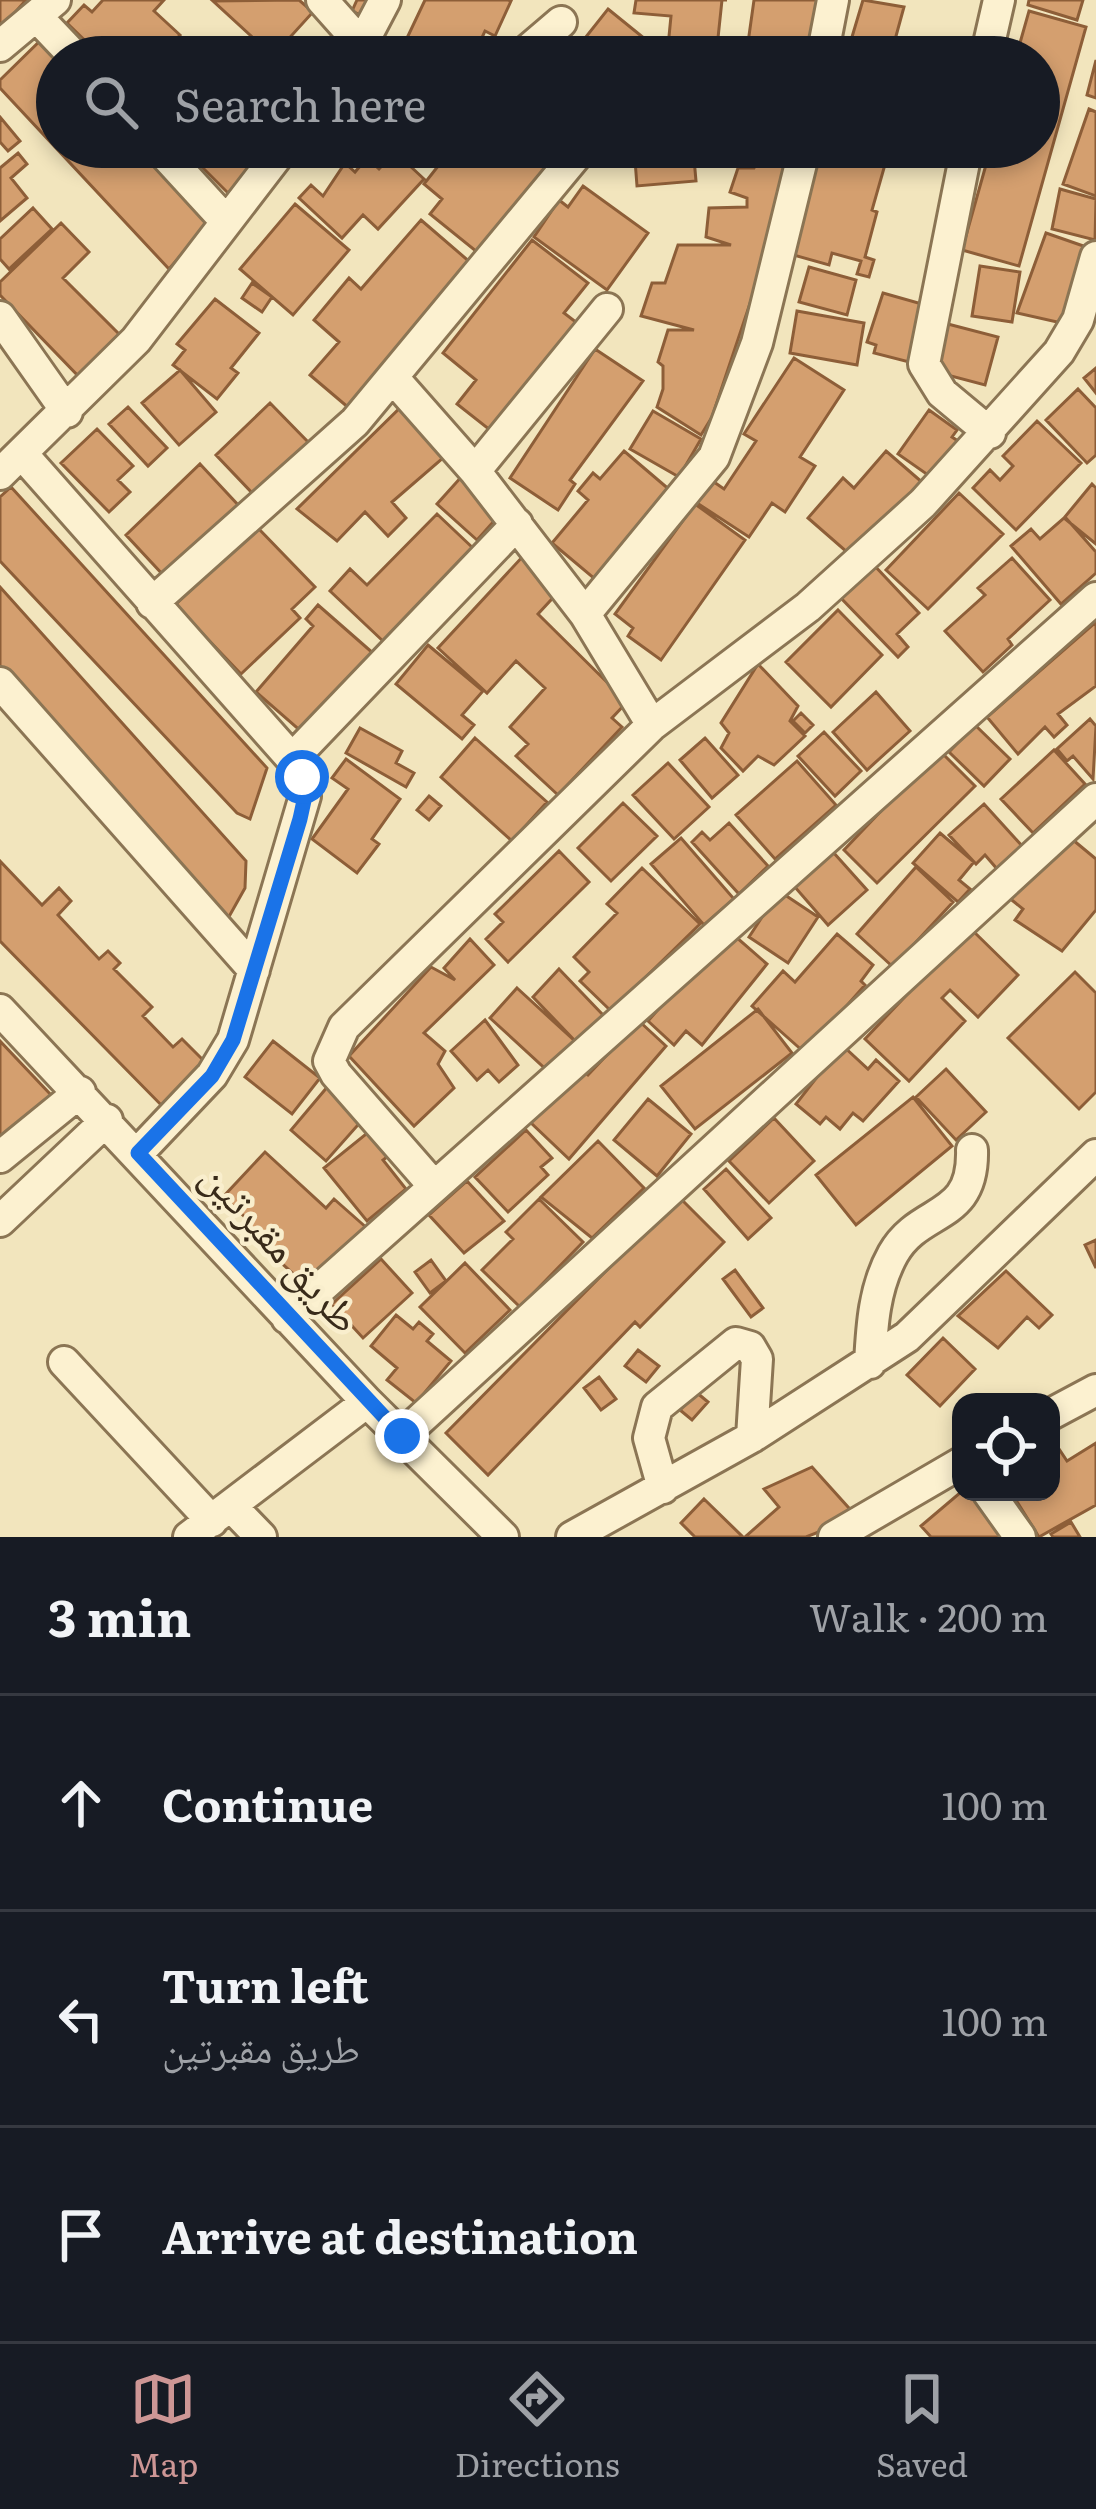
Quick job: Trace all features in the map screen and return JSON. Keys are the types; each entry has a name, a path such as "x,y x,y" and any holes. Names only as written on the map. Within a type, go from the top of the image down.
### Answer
{"street":[{"path":"322,0 347,36"},
{"path":"366,36 385,0"},
{"path":"826,36 833,0"},
{"path":"990,36 998,0"},
{"path":"0,46 47,9 63,36"},
{"path":"545,36 561,22"},
{"path":"177,168 224,219"},
{"path":"138,1153 223,1058 305,796 292,759 152,603 11,465 136,340 266,168"},
{"path":"152,603 328,451 394,379 566,168"},
{"path":"585,614 714,457 758,343 800,168"},
{"path":"963,168 924,364 942,393 990,433"},
{"path":"433,1185 346,1090 329,1061 332,1046 361,1010 652,725 808,607 923,503 1058,352 1078,320 1096,257"},
{"path":"475,471 607,309"},
{"path":"0,316 67,412"},
{"path":"394,379 475,471 585,614 652,725"},
{"path":"292,759 517,524"},
{"path":"287,1318 1096,598"},
{"path":"0,683 254,970"},
{"path":"402,1436 1096,799"},
{"name":"طريق مقبرتين","path":"0,1010 367,1402 503,1537"},
{"path":"0,1156 80,1092"},
{"path":"0,1221 107,1120"},
{"path":"870,1364 873,1312 894,1252 958,1202 970,1184 972,1150"},
{"path":"572,1537 752,1437 870,1364 907,1337 1096,1155"},
{"path":"663,1488 649,1438 657,1407 736,1343 750,1347 757,1359 752,1437"},
{"path":"64,1362 211,1522 261,1537"},
{"path":"1060,1409 1096,1390"},
{"path":"211,1522 367,1402"},
{"path":"834,1537 887,1511 952,1469"},
{"path":"994,1501 1020,1537"}],"building":[{"path":"0,0 26,0 3,26 0,24"},
{"path":"103,0 164,0 154,11 180,35 80,36 67,23 84,5 92,12"},
{"path":"299,0 313,12 291,36 251,36 213,1"},
{"path":"357,0 379,0 369,19 352,11"},
{"path":"425,0 511,1 495,36 485,31 483,36 408,36"},
{"path":"636,0 722,0 718,36 669,36 671,16 634,13"},
{"path":"754,0 821,0 816,36 749,36"},
{"path":"863,0 904,7 896,36 852,36"},
{"path":"1029,0 1083,0 1077,20 1028,5"},
{"path":"608,9 641,36 587,36"},
{"path":"1029,11 1086,27 1060,120 1060,36 1022,36"},
{"path":"36,45 36,127 0,88 0,80"},
{"path":"1096,60 1096,98 1087,95"},
{"path":"1089,109 1096,112 1096,196 1063,184"},
{"path":"0,117 20,141 8,151 0,142"},
{"path":"18,153 27,164 11,178 27,198 0,221 0,168"},
{"path":"75,168 164,168 213,218 169,269"},
{"path":"203,168 253,168 228,193"},
{"path":"342,168 355,172 412,168 424,179 378,229 363,215 342,238 299,198 311,185 323,196"},
{"path":"437,168 545,168 477,252 430,214 442,199 424,184"},
{"path":"636,168 695,168 696,181 637,186"},
{"path":"738,168 795,168 712,417 701,435 657,407 663,389 663,366 658,362 668,330 694,330 641,316 652,283 665,283 678,245 731,245 706,237 709,208 747,207 747,198 730,192"},
{"path":"815,168 884,168 865,257 874,260 869,277 857,274 861,261 832,253 829,265 790,254"},
{"path":"985,168 1046,168 1019,266 962,250"},
{"path":"583,186 648,233 607,290 534,237 559,200 568,207"},
{"path":"1060,189 1096,199 1095,240 1052,229"},
{"path":"295,204 349,250 293,315 240,269"},
{"path":"33,208 52,229 9,269 0,259 0,239"},
{"path":"421,220 471,263 356,414 310,375 339,342 314,320 349,278 361,289"},
{"path":"61,223 89,252 63,278 128,343 86,384 0,295 0,282"},
{"path":"1046,233 1092,249 1066,324 1017,313"},
{"path":"532,240 588,283 564,313 581,326 495,434 457,404 476,380 443,353"},
{"path":"980,266 1020,272 1012,322 972,316"},
{"path":"809,267 856,280 847,315 799,302"},
{"path":"252,283 272,297 262,312 242,298"},
{"path":"883,293 929,306 913,363 874,353 876,345 867,342"},
{"path":"215,299 259,333 231,368 238,373 217,399 173,365 185,350 177,344"},
{"path":"797,311 864,323 857,365 790,353"},
{"path":"944,323 998,337 985,385 932,371"},
{"path":"595,349 643,381 570,480 575,484 558,510 510,478"},
{"path":"794,358 844,390 800,457 815,466 785,512 772,503 749,537 697,503 711,480 724,489 756,441 744,434"},
{"path":"1096,368 1096,393 1084,378"},
{"path":"180,370 216,412 179,445 142,403"},
{"path":"1078,389 1096,408 1096,455 1087,463 1046,420"},
{"path":"270,403 310,444 256,497 216,455"},
{"path":"404,404 450,452 392,502 406,518 388,536 365,512 337,541 297,509"},
{"path":"128,407 167,448 148,466 109,424"},
{"path":"929,410 957,430 952,437 964,445 938,482 898,454"},
{"path":"653,411 701,439 679,477 630,449"},
{"path":"1037,421 1081,463 1016,530 973,488 990,470 1000,480 1013,466 1003,456"},
{"path":"97,429 133,466 118,480 130,492 109,512 61,463"},
{"path":"624,451 671,491 596,580 552,543 588,500 578,491 593,473 600,479"},
{"path":"886,451 923,483 856,560 808,518 843,478 854,488"},
{"path":"200,464 240,507 166,578 126,535"},
{"path":"463,475 503,511 477,540 437,504"},
{"path":"1092,484 1096,488 1096,544 1064,518"},
{"path":"11,487 267,768 250,819 237,813 0,561 0,497"},
{"path":"959,493 1003,534 928,609 886,570"},
{"path":"695,504 745,540 661,660 628,636 633,628 615,614"},
{"path":"437,514 474,549 385,643 330,591 350,569 367,585"},
{"path":"1065,517 1096,552 1096,573 1061,604 1011,546 1031,529 1040,539"},
{"path":"257,527 315,587 292,609 300,618 241,674 175,605"},
{"path":"525,554 562,588 538,614 627,702 612,718 622,727 558,795 516,756 528,744 510,727 545,688 516,661 487,693 438,648"},
{"path":"1012,558 1050,600 1008,639 1012,645 983,672 945,631 985,595 978,588"},
{"path":"872,563 919,613 897,634 908,647 898,657 838,595"},
{"path":"0,587 246,861 245,888 226,922 0,671"},
{"path":"318,605 374,654 304,734 256,692 313,626 306,619"},
{"path":"838,610 882,655 831,707 786,662"},
{"path":"1096,622 1096,686 1058,714 1067,725 1054,737 1045,727 1018,754 987,717"},
{"path":"428,645 483,691 462,715 474,725 462,739 396,684"},
{"path":"758,664 798,706 790,721 805,736 774,765 758,756 743,771 721,748 729,733 721,723"},
{"path":"876,692 910,731 867,770 833,732"},
{"path":"801,713 813,725 805,733 793,721"},
{"path":"1090,719 1096,726 1093,779 1073,756 1067,761 1057,749"},
{"path":"975,725 1010,759 984,786 949,752"},
{"path":"360,728 402,751 396,763 414,773 406,787 346,753"},
{"path":"824,732 861,771 835,796 798,756"},
{"path":"475,738 547,802 512,841 441,777"},
{"path":"705,738 738,775 712,798 680,760"},
{"path":"939,750 975,786 877,883 844,850"},
{"path":"1054,750 1085,784 1033,833 1001,799"},
{"path":"346,759 400,799 372,839 379,844 357,873 312,839 348,789 332,778"},
{"path":"797,761 836,805 775,859 736,815"},
{"path":"668,763 709,807 674,839 633,795"},
{"path":"429,796 441,806 429,820 417,810"},
{"path":"623,803 657,836 611,881 578,848"},
{"path":"984,804 1023,847 998,870 985,855 976,864 949,835"},
{"path":"729,823 768,866 739,894 692,842 702,832 710,840"},
{"path":"940,833 974,862 959,880 970,889 958,902 913,863"},
{"path":"1067,835 1096,859 1096,910 1062,951 1015,920 1023,909 1008,897 1023,879 1028,883"},
{"path":"681,838 734,899 704,925 651,864"},
{"path":"559,851 589,882 508,962 486,939 503,922 495,914"},
{"path":"833,852 867,890 828,925 794,886"},
{"path":"0,861 42,905 59,888 71,901 58,915 99,959 108,951 120,963 114,969 152,1007 143,1016 173,1047 182,1039 213,1070 169,1113 0,941"},
{"path":"916,867 953,902 893,967 857,934"},
{"path":"642,868 700,924 611,1011 580,981 589,972 574,957 617,913 607,904"},
{"path":"779,891 818,917 788,963 749,937"},
{"path":"970,928 1018,975 978,1017 950,990 942,998 965,1021 909,1081 865,1039"},
{"path":"728,930 767,964 702,1045 686,1031 674,1045 648,1021"},
{"path":"837,934 873,965 861,981 865,985 805,1053 752,1006 783,971 795,982"},
{"path":"470,939 494,965 424,1033 445,1051 438,1064 454,1088 414,1126 349,1056 431,967 455,980 444,968"},
{"path":"559,969 604,1016 578,1044 533,997"},
{"path":"1075,972 1096,993 1096,1092 1079,1109 1008,1038"},
{"path":"517,988 577,1043 550,1073 490,1018"},
{"path":"758,1009 792,1053 695,1129 661,1086"},
{"path":"485,1020 518,1065 499,1082 488,1070 477,1080 451,1051"},
{"path":"639,1021 666,1046 569,1159 530,1122 581,1069 588,1075"},
{"path":"0,1041 51,1095 0,1145"},
{"path":"273,1041 320,1078 292,1114 245,1077"},
{"path":"842,1045 868,1069 876,1060 899,1081 863,1121 853,1113 840,1129 826,1117 820,1124 796,1104"},
{"path":"946,1069 986,1112 956,1140 916,1097"},
{"path":"329,1085 365,1117 326,1161 291,1130"},
{"path":"913,1097 952,1146 856,1225 816,1175"},
{"path":"648,1099 691,1134 657,1176 614,1140"},
{"path":"774,1118 814,1161 769,1203 729,1161"},
{"path":"371,1130 391,1154 383,1160 406,1189 367,1221 324,1168"},
{"path":"526,1130 552,1158 541,1167 548,1175 508,1212 475,1177"},
{"path":"598,1141 644,1188 592,1238 541,1197"},
{"path":"265,1152 326,1208 334,1199 368,1229 312,1291 241,1226 247,1219 223,1197"},
{"path":"726,1169 771,1218 748,1239 704,1189"},
{"path":"467,1181 504,1221 464,1253 429,1215"},
{"path":"679,1197 724,1242 640,1327 635,1322 488,1475 446,1433"},
{"path":"539,1199 583,1242 520,1307 482,1270 513,1239 506,1232"},
{"path":"1096,1240 1096,1268 1085,1245"},
{"path":"381,1259 412,1293 363,1338 332,1304"},
{"path":"431,1260 446,1281 430,1293 415,1272"},
{"path":"465,1263 510,1310 465,1353 420,1307"},
{"path":"735,1270 763,1308 751,1317 723,1279"},
{"path":"1006,1271 1052,1315 1039,1328 1027,1317 998,1348 958,1316"},
{"path":"396,1315 413,1329 419,1322 433,1334 427,1341 451,1361 416,1403 387,1380 397,1368 371,1346"},
{"path":"943,1338 975,1369 940,1406 907,1375"},
{"path":"638,1350 659,1366 646,1382 625,1366"},
{"path":"599,1377 616,1399 601,1410 584,1388"},
{"path":"696,1392 708,1402 692,1420 680,1410"},
{"path":"1096,1443 1096,1505 1039,1537 1017,1501 1060,1501 1060,1450 1067,1461"},
{"path":"812,1467 857,1517 806,1537 745,1537 779,1507 764,1489"},
{"path":"704,1499 743,1537 695,1537 681,1523"},
{"path":"952,1500 981,1501 1011,1537 931,1537 921,1526"},
{"path":"1071,1522 1080,1537 1053,1537 1051,1534"}],"route":[{"path":"302,777 305,796 300,819 233,1040 212,1076 138,1153 402,1436"}]}
